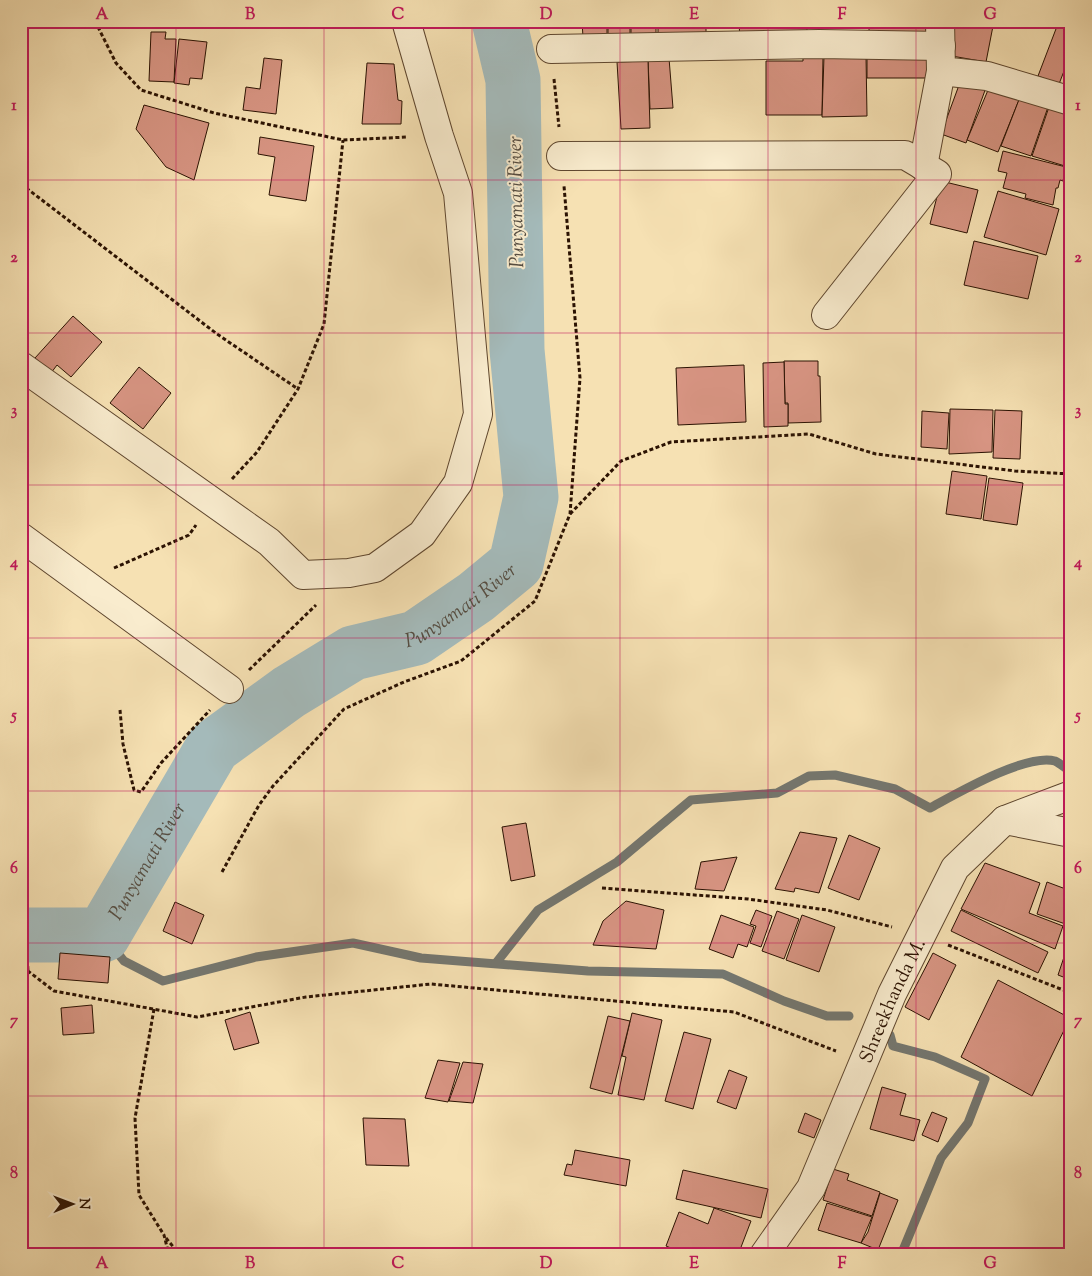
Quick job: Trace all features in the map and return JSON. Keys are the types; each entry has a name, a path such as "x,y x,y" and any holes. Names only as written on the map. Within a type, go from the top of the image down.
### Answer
{"street":[{"path":"21,366 269,542 303,575 349,573 375,568 422,534 458,483 478,414 458,192 439,136 406,21"},
{"path":"551,49 819,44 941,46 986,76 1071,101"},
{"path":"923,166 941,46"},
{"path":"561,156 905,155 937,174 826,315"},
{"path":"21,537 229,689"},
{"name":"Shreekhanda M.","path":"764,1255 811,1188 892,994 955,868 1005,820 1071,795"},
{"path":"1005,820 1071,832"}],"path":[{"path":"95,21 116,63 141,90 214,113 343,140 439,136"},
{"path":"82,583 189,535 211,501 257,452 298,389 324,324 343,140"},
{"path":"21,184 217,334 298,389"},
{"path":"570,514 621,461 671,442 809,434 876,454 1015,471 1071,474"},
{"path":"602,888 748,899 827,910 922,935 1071,993"},
{"path":"21,902 24,907 28,971"},
{"path":"21,972 28,971 54,991 197,1017 306,997 431,984 734,1012 863,1061"},
{"path":"154,1009 135,1118 139,1195 164,1235 180,1255"},
{"path":"164,1235 169,1255"}],"building":[{"path":"580,21 607,21 607,37 583,37 582,22"},
{"path":"608,21 630,21 630,36 608,36"},
{"path":"631,21 656,21 656,35 631,35"},
{"path":"658,21 706,21 706,34 658,35"},
{"path":"739,21 807,21 807,40 740,42"},
{"path":"869,21 926,21 926,37 869,36"},
{"path":"952,21 993,26 986,62 946,55"},
{"path":"1059,21 1071,21 1071,53 1059,84 1038,76"},
{"path":"151,32 166,32 165,39 176,39 174,82 149,81"},
{"path":"179,39 207,42 202,79 190,78 189,85 174,83"},
{"path":"867,53 930,53 930,78 867,78"},
{"path":"803,56 823,56 822,115 766,115 766,61 803,61"},
{"path":"824,56 866,56 867,116 822,117"},
{"path":"264,58 282,60 276,114 243,110 246,87 260,89"},
{"path":"669,58 673,108 650,109 648,59"},
{"path":"648,61 650,128 621,129 617,62"},
{"path":"367,63 394,64 398,100 402,101 401,124 362,124"},
{"path":"962,77 988,82 966,143 941,134"},
{"path":"991,83 1021,95 998,152 967,140"},
{"path":"1020,97 1048,107 1031,156 1001,146"},
{"path":"144,105 209,123 194,180 166,167 136,129"},
{"path":"1049,107 1071,115 1071,151 1065,166 1032,156"},
{"path":"260,137 314,146 306,201 269,195 275,157 258,154"},
{"path":"1003,151 1066,167 1063,181 1060,180 1058,188 1056,188 1053,205 1025,198 1026,194 1003,188 1007,173 998,171"},
{"path":"941,181 978,190 967,233 930,224"},
{"path":"998,191 1059,209 1046,255 984,237"},
{"path":"974,241 1038,256 1028,299 964,285"},
{"path":"73,316 102,342 71,377 57,365 51,373 35,358"},
{"path":"784,361 818,361 821,422 788,423 788,403 785,403"},
{"path":"784,362 785,404 788,404 788,426 764,427 763,363"},
{"path":"744,365 746,422 678,425 676,368"},
{"path":"139,367 171,393 143,429 110,403"},
{"path":"950,409 993,410 992,452 949,454"},
{"path":"995,410 1022,411 1020,459 993,458"},
{"path":"922,411 949,413 947,449 921,447"},
{"path":"1069,425 1071,425 1071,467 1067,467"},
{"path":"952,471 987,476 981,519 946,514"},
{"path":"989,478 1023,483 1017,525 983,520"},
{"path":"1071,602 1071,630 1066,629"},
{"path":"526,823 535,876 511,881 502,827"},
{"path":"800,832 837,838 819,893 795,888 794,892 775,889"},
{"path":"849,835 880,848 859,900 828,888"},
{"path":"737,857 724,891 695,889 701,862"},
{"path":"985,863 1040,883 1029,913 1063,926 1055,949 961,909"},
{"path":"1047,882 1071,891 1071,926 1037,914"},
{"path":"626,901 664,910 656,949 593,945 603,921"},
{"path":"175,902 204,915 192,944 163,931"},
{"path":"756,910 772,916 761,947 750,943 756,926 750,924"},
{"path":"961,910 1048,952 1038,973 951,931"},
{"path":"777,911 799,919 784,959 762,951"},
{"path":"721,915 754,927 747,947 738,944 733,958 709,949"},
{"path":"802,915 835,927 819,972 786,960"},
{"path":"60,953 110,957 108,983 58,979"},
{"path":"933,953 956,965 929,1020 905,1007"},
{"path":"1065,954 1071,956 1071,980 1058,975"},
{"path":"998,980 1070,1018 1032,1096 961,1057"},
{"path":"92,1005 94,1033 63,1035 61,1008"},
{"path":"250,1012 259,1043 234,1050 225,1020"},
{"path":"632,1013 662,1020 644,1100 618,1095 626,1057 622,1056"},
{"path":"608,1016 630,1021 612,1094 590,1088"},
{"path":"684,1032 711,1039 693,1109 665,1101"},
{"path":"438,1060 460,1063 448,1102 425,1098"},
{"path":"463,1062 483,1064 473,1103 449,1101"},
{"path":"729,1070 747,1077 736,1109 717,1102"},
{"path":"882,1087 906,1094 900,1115 920,1120 914,1141 870,1129"},
{"path":"932,1112 947,1118 938,1142 922,1135"},
{"path":"805,1113 821,1120 814,1138 798,1132"},
{"path":"363,1118 405,1119 409,1166 366,1165"},
{"path":"575,1150 630,1160 626,1186 564,1175 567,1164 572,1165"},
{"path":"833,1169 849,1174 847,1180 880,1192 872,1216 823,1200"},
{"path":"683,1170 768,1189 761,1218 676,1199"},
{"path":"880,1193 898,1200 878,1250 861,1243 868,1232"},
{"path":"827,1203 872,1217 861,1243 818,1230"},
{"path":"714,1208 751,1221 738,1255 688,1255 666,1246 679,1212 708,1224"}],"waterway":[{"name":"Punyamati River","path":"21,935 103,935 213,747 289,692 353,653 416,638 476,597 516,564 531,497 517,350 513,80 499,21"},
{"path":"496,963 538,910 617,862 691,800 777,793 809,776 835,775 895,789 930,808 991,776 1027,763 1042,760 1055,761 1071,772"},
{"path":"103,935 124,961 163,981 256,957 353,943 421,958 588,971 723,974 784,1001 827,1016 849,1016"},
{"path":"890,1035 893,1046 935,1057 985,1079 968,1123 941,1158 901,1255"}]}
